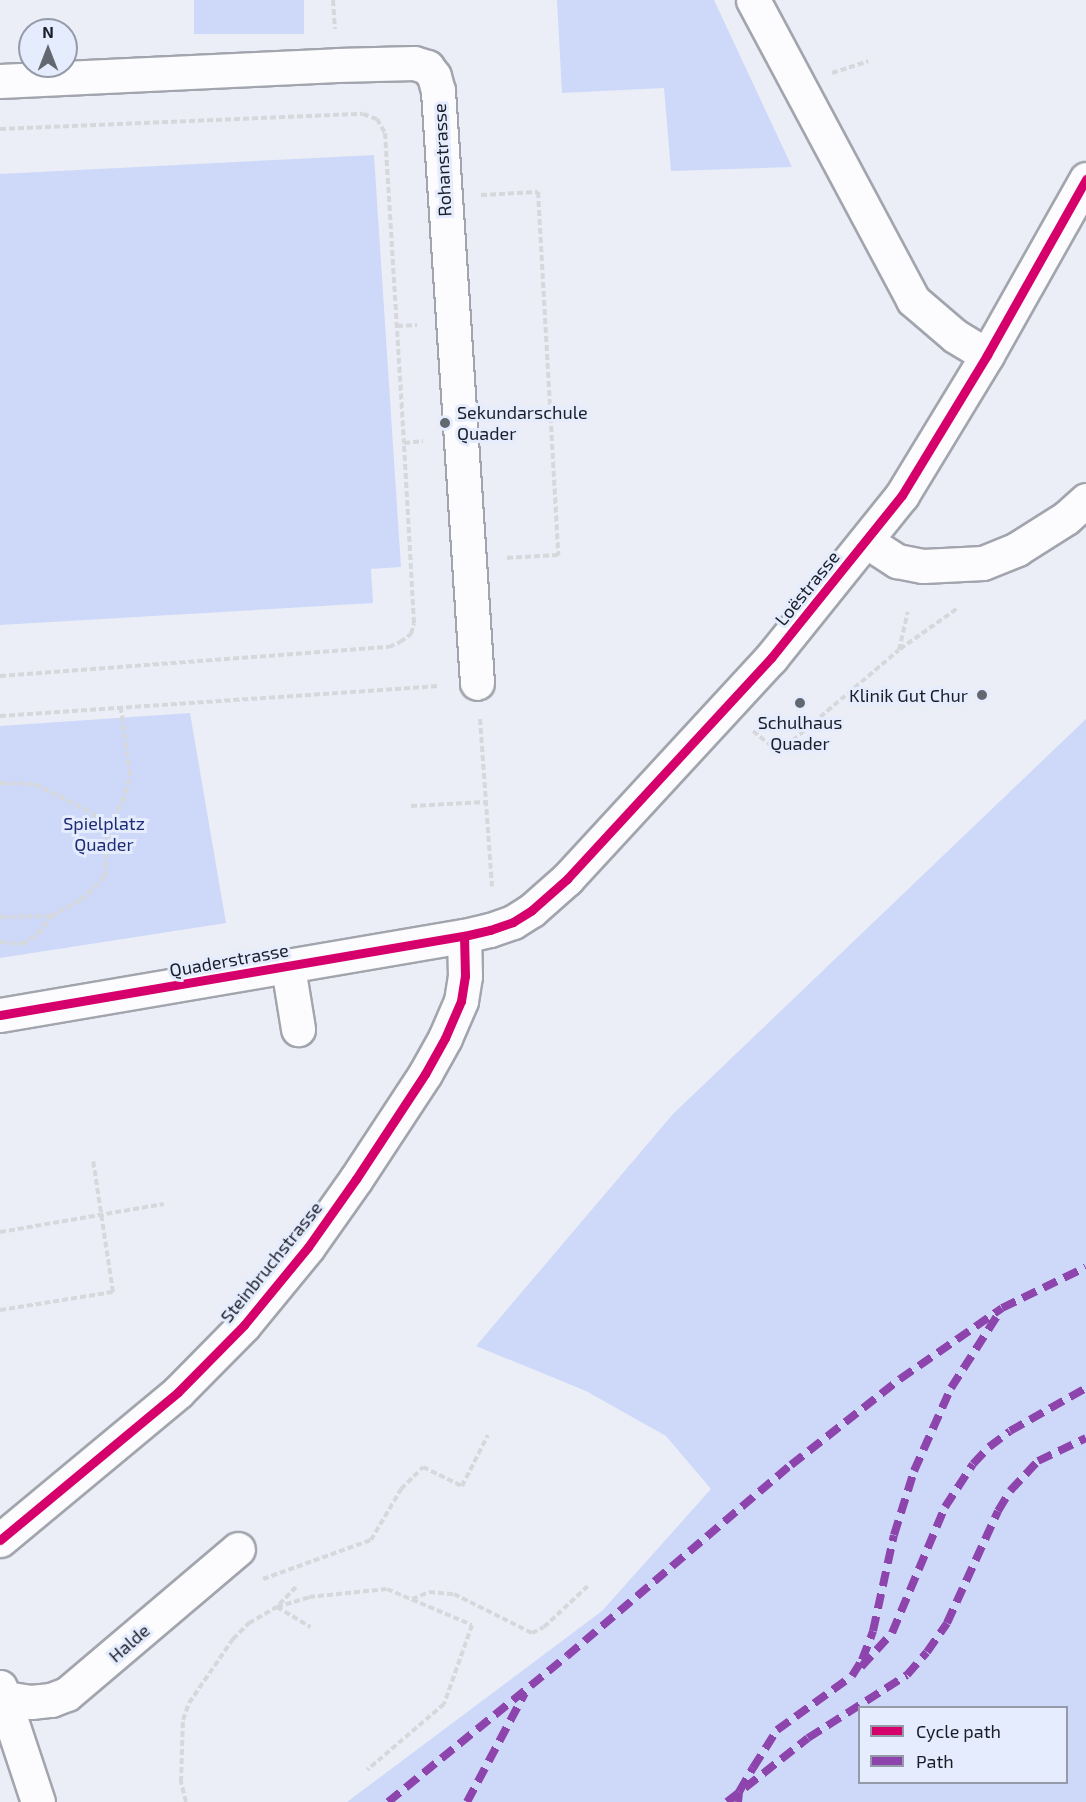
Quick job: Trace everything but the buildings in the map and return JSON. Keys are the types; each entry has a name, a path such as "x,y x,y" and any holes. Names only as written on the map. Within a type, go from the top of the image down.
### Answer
{"street":[{"path":"753,0 913,300 955,336 987,355"},
{"name":"Rohanstrasse","path":"0,81 414,63 427,67 438,91 459,438 477,683"},
{"name":"Loëstrasse","path":"464,936 490,930 513,921 532,909 567,879 771,658 902,495 987,355 1086,179"},
{"path":"866,541 897,561 906,563 923,566 983,563 1017,549 1066,519 1086,500"},
{"name":"Quaderstrasse","path":"0,1015 464,936"},
{"name":"Steinbruchstrasse","path":"0,1540 178,1392 244,1324 308,1247 425,1074 445,1038 462,993 465,976 464,936"},
{"path":"288,967 298,1029"},
{"name":"Halde","path":"2,1692 31,1702 51,1700 67,1694 238,1549"},
{"path":"2,1692 38,1802"}],"path":[{"path":"0,129 363,114 377,119 386,134 414,623 411,634 389,647 0,676"},
{"path":"496,194 538,192 558,555 517,557"},
{"path":"404,443 459,438"},
{"path":"749,729 779,752 899,650 959,607"},
{"path":"899,650 908,612"},
{"path":"0,717 477,683 492,887"},
{"path":"0,917 51,915 81,900 105,877 108,826 123,802 130,775 121,709"},
{"path":"1,782 35,784 92,813 108,826"},
{"path":"411,806 485,802"},
{"path":"0,942 22,944 38,934 51,915"},
{"path":"0,1310 113,1292 93,1159"},
{"path":"0,1232 164,1204"},
{"path":"255,1580 371,1540 401,1489 423,1467 462,1486 488,1435"},
{"path":"412,1599 429,1592 454,1594 532,1633 544,1627 590,1584"},
{"path":"278,1607 296,1587"},
{"path":"186,1802 181,1782 181,1731 189,1703 233,1639 249,1623 278,1607 309,1598 368,1589 387,1589 472,1626 444,1704 367,1770"},
{"path":"278,1607 310,1628"}],"green space":[{"path":"194,0 304,0 304,34 194,34"},
{"path":"557,0 714,0 792,167 671,171 664,88 562,93"},
{"path":"374,155 401,567 371,569 373,603 0,625 0,174"},
{"name":"Spielplatz Quader","path":"190,713 226,923 0,958 0,726"},
{"path":"1086,719 1086,1802 347,1802 602,1611 711,1489 666,1436 586,1391 476,1346 673,1114"}],"marked path":[{"path":"388,1802 567,1656 791,1465 900,1379 1002,1308 1086,1267"},
{"path":"738,1802 739,1792 777,1730 852,1676 862,1660 873,1631 894,1535 914,1471 951,1388 999,1313"},
{"path":"861,1667 892,1633 945,1507 973,1464 989,1447 1010,1431 1086,1388"},
{"path":"858,1706 907,1675 927,1652 947,1623 998,1511 1010,1491 1038,1461 1086,1438"},
{"path":"467,1802 525,1693"},
{"path":"727,1802 808,1738 858,1706"}],"cycle path":[{"path":"0,1015 464,936 513,922 532,910 567,879 771,658 902,495 987,355 1086,179"},
{"path":"0,1540 178,1392 244,1325 308,1247 425,1074 445,1038 461,1001 465,976 464,936"}],"place":[{"name":"Sekundarschule Quader","path":"445,423"},
{"name":"Klinik Gut Chur","path":"982,695"},
{"name":"Schulhaus Quader","path":"800,703"}]}
